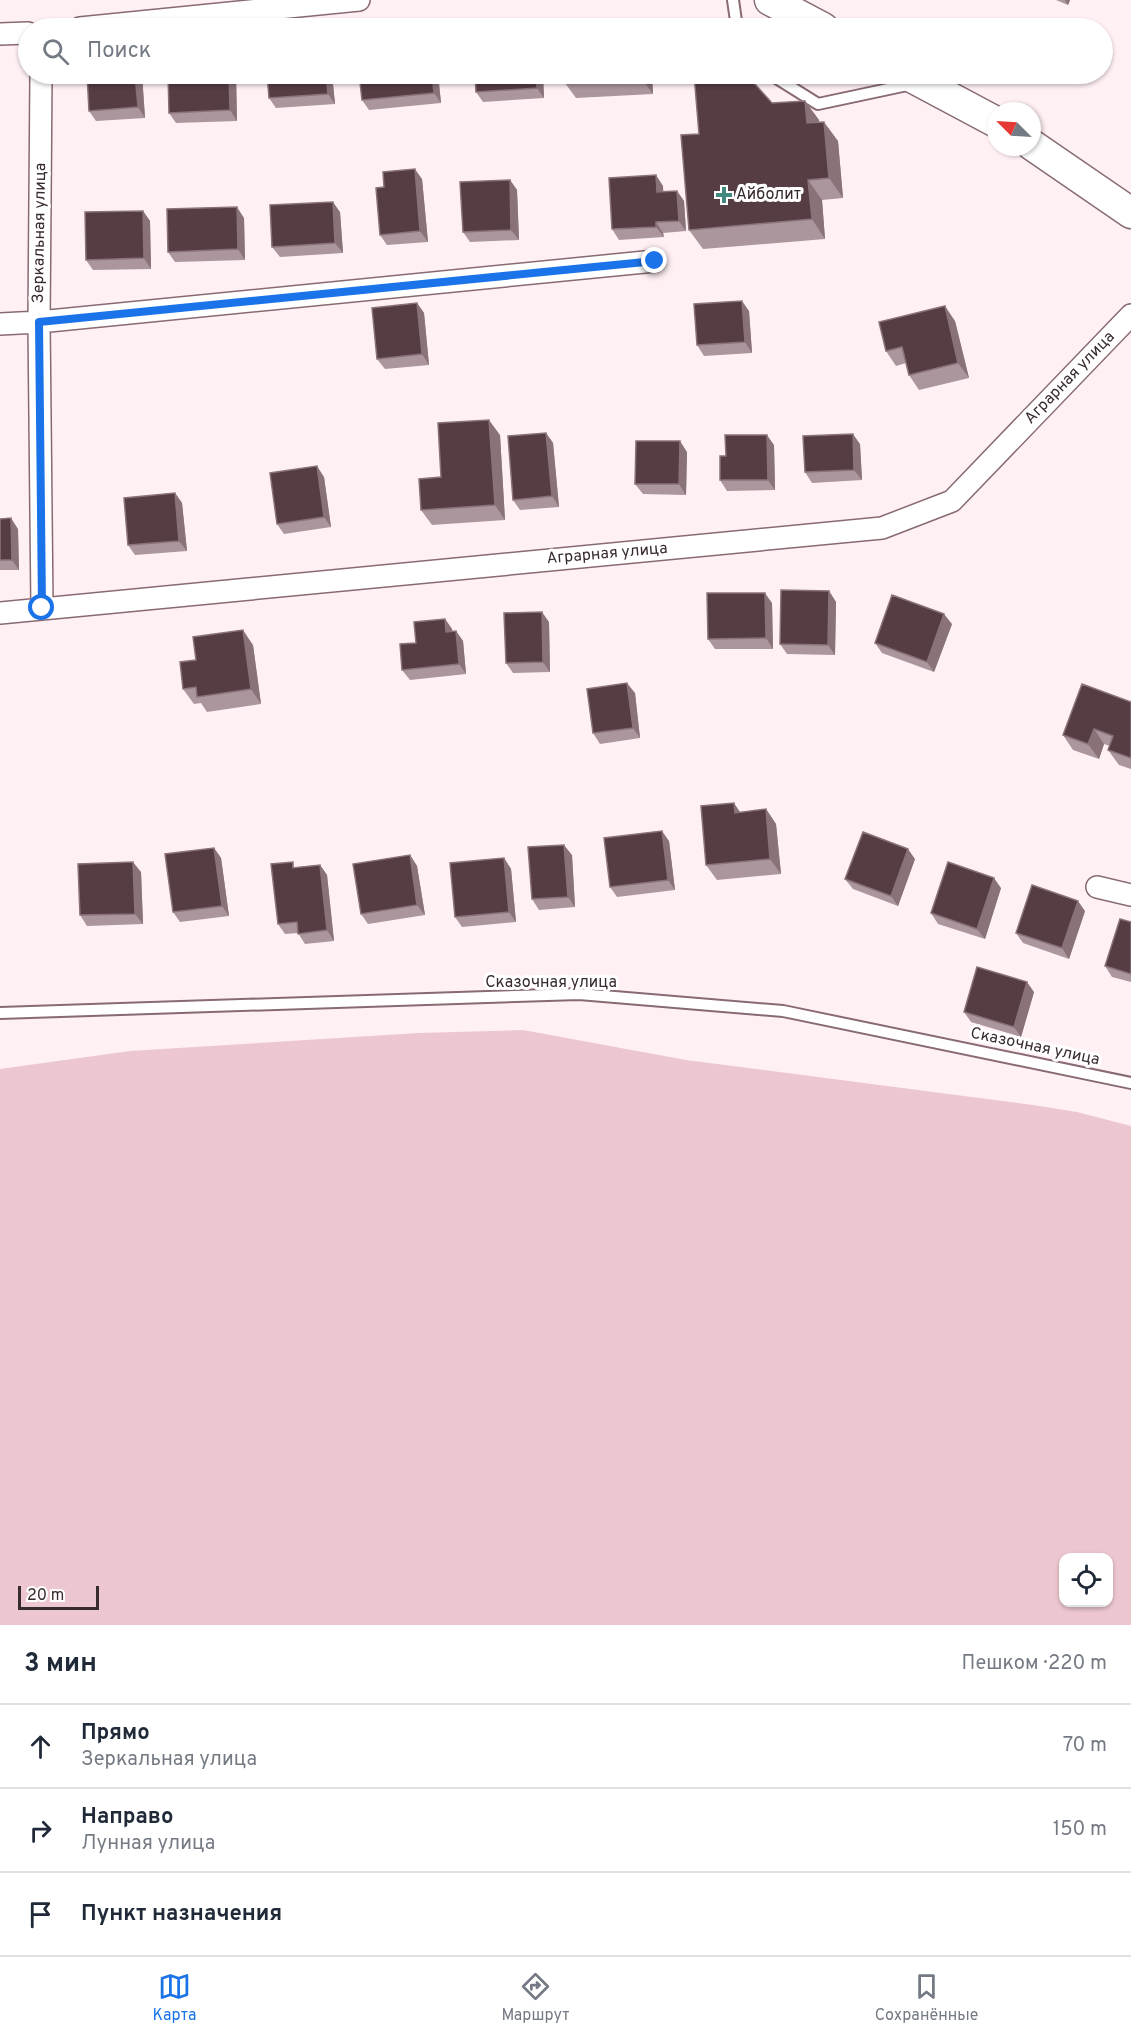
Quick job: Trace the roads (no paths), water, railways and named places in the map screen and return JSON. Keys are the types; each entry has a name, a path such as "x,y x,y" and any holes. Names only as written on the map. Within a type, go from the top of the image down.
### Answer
{"main road":[{"path":"770,0 804,18"},
{"path":"925,84 987,117"},
{"path":"1041,151 1131,213"}],"street":[{"path":"180,18 359,0"},
{"path":"0,34 18,33"},
{"name":"Зеркальная улица","path":"41,84 39,322 42,608"},
{"path":"0,324 655,261"},
{"name":"Аграрная улица","path":"0,614 42,608 882,528 952,501 1131,315"},
{"path":"1097,886 1131,895"}],"lane":[{"path":"733,0 736,18"},
{"path":"786,84 818,104 892,84"},
{"name":"Сказочная улица","path":"0,1013 579,994 783,1011 1131,1083"}],"place":[{"name":"Айболит","path":"724,195"}]}
